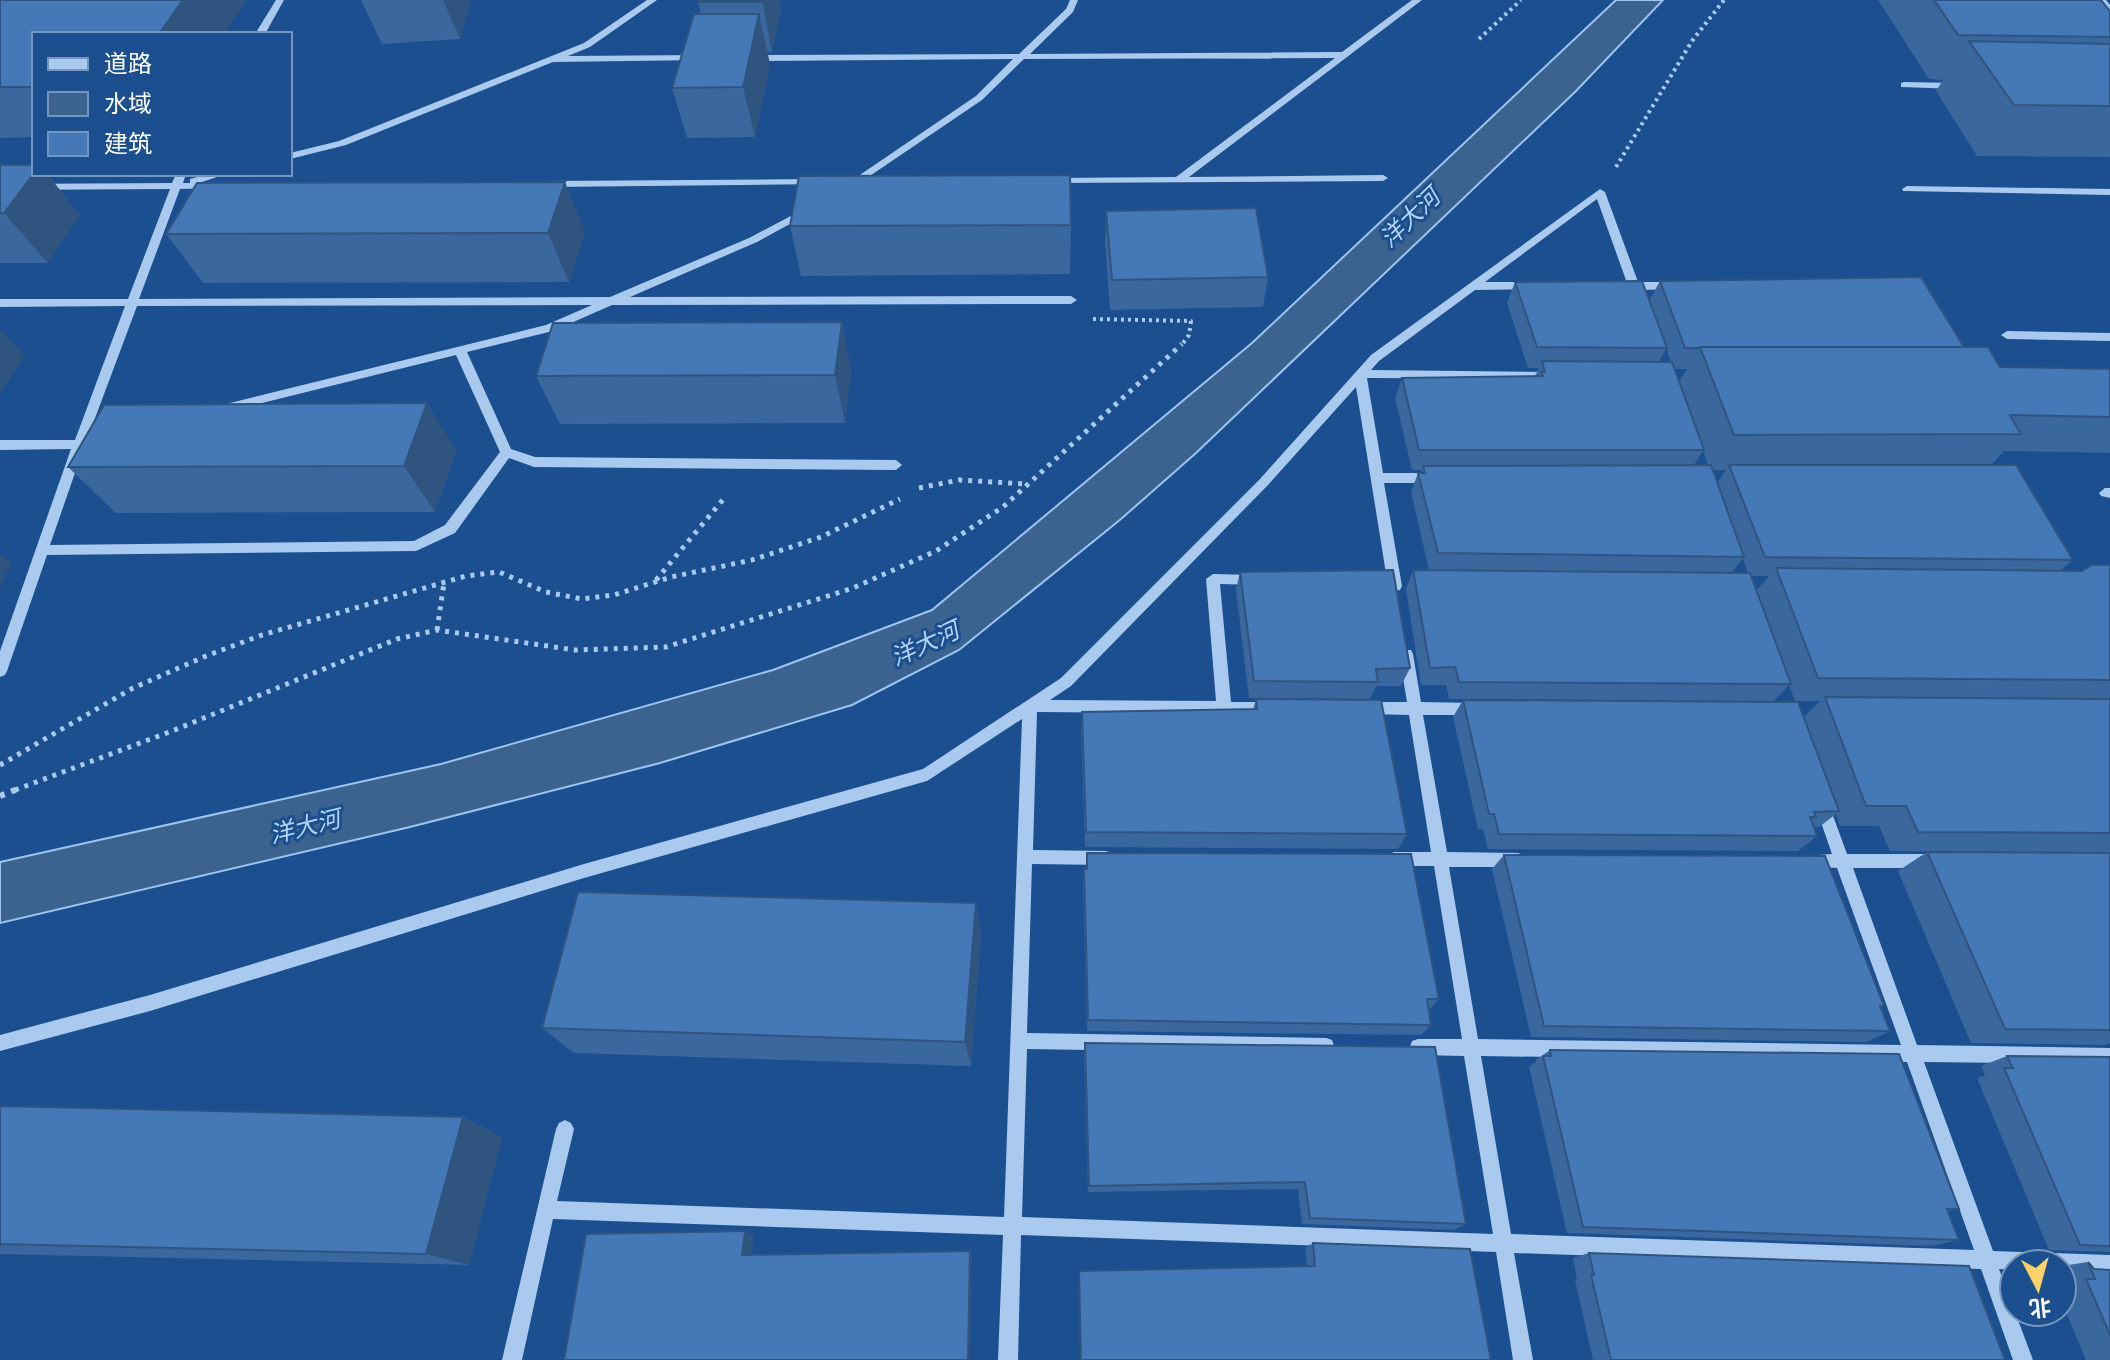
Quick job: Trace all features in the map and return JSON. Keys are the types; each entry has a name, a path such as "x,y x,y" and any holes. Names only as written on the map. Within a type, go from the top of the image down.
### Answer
{"lane":[{"path":"261,32 280,0"},
{"path":"292,156 342,143 587,45 653,0"},
{"path":"858,182 979,98 1070,10 1074,0"},
{"path":"1178,180 1418,0"},
{"path":"2101,0 2110,10"},
{"path":"740,58 1345,55"},
{"path":"552,59 709,58"},
{"path":"1904,85 1967,86"},
{"path":"1041,181 1383,178"},
{"path":"0,671 79,444 177,180"},
{"path":"0,187 221,180"},
{"path":"540,184 826,182"},
{"path":"844,185 873,182"},
{"path":"1907,189 2110,192"},
{"path":"0,1043 150,1003 584,871 927,774 1066,682 1264,482 1375,358 1600,192 1627,286 1644,312"},
{"path":"216,410 549,328 753,240 819,203"},
{"path":"1474,286 1547,286"},
{"path":"1627,286 1695,286"},
{"path":"0,303 1071,300"},
{"path":"2007,335 2110,337"},
{"path":"460,350 506,452 534,462 896,465"},
{"path":"1360,374 1560,376"},
{"path":"1360,374 1399,609"},
{"path":"0,445 79,444 109,436"},
{"path":"42,550 416,546 450,529 506,452"},
{"path":"1377,478 1455,478"},
{"path":"1224,707 1213,579 1273,580"},
{"path":"1403,638 1523,1360"},
{"path":"1030,706 1288,708"},
{"path":"1008,1360 1030,706"},
{"path":"1351,708 1493,709"},
{"path":"1818,792 2023,1360"},
{"path":"1026,857 1121,858"},
{"path":"1377,859 1533,860"},
{"path":"1797,861 1953,861"},
{"path":"1020,1041 1346,1046"},
{"path":"1393,1047 2110,1056"},
{"path":"512,1360 565,1129"},
{"path":"546,1210 2110,1264"}],"path":[{"path":"1479,39 1521,0"},
{"path":"1600,192 1656,106 1692,41 1724,0"},
{"path":"0,796 172,731 397,639 437,630 575,650 666,647 853,588 922,557 1003,507 1180,348 1189,335 1191,321 1094,320 1071,300"},
{"path":"654,582 753,464"},
{"path":"0,765 133,688 206,656 262,635 466,576 499,572 546,592 582,599 614,595 654,582 752,560 821,537 941,480 977,479 1028,484"},
{"path":"437,630 444,583"}],"water":[{"name":"洋大河","path":"1616,0 1663,0 1576,91 1196,453 1121,519 959,650 852,705 660,763 410,827 0,923 0,862 441,764 773,670 932,610 1252,343"}],"building":[{"path":"0,0 183,0 160,32 32,32 32,87 0,87"},
{"path":"762,0 762,2 698,2"},
{"path":"1934,0 2101,0 2110,11 2110,37 1958,35"},
{"path":"694,14 759,14 743,87 672,88"},
{"path":"1969,41 2110,44 2110,106 2014,105"},
{"path":"0,165 32,165 32,176 4,213 0,213"},
{"path":"1070,175 1071,225 790,226 799,176"},
{"path":"565,182 548,233 166,234 197,183"},
{"path":"1256,208 1268,277 1112,280 1106,211"},
{"path":"1921,277 1964,347 1685,348 1660,281"},
{"path":"1642,281 1667,348 1537,347 1515,282"},
{"path":"842,322 835,375 536,376 553,323"},
{"path":"1700,347 1988,347 2000,367 2110,369 2110,417 2010,415 2021,434 1734,435"},
{"path":"1542,361 1672,362 1704,450 1419,450 1402,378 1543,376"},
{"path":"427,403 404,466 68,467 104,405"},
{"path":"1711,465 1744,557 1438,553 1418,473 1425,473 1423,466"},
{"path":"1729,465 2016,465 2073,560 1765,557"},
{"path":"2091,565 2110,565 2110,680 1818,678 1776,568 2082,571"},
{"path":"1393,570 1410,668 1376,669 1378,682 1254,681 1240,572"},
{"path":"1413,570 1750,573 1791,684 1459,682 1455,667 1430,668"},
{"path":"1825,697 2110,699 2110,833 1918,832 1906,806 1866,806"},
{"path":"1256,699 1381,700 1407,834 1086,832 1082,712 1257,709"},
{"path":"1463,700 1798,702 1839,811 1814,812 1816,817 1810,817 1817,836 1499,834 1494,814 1489,814"},
{"path":"1927,852 2110,853 2110,1030 2005,1029"},
{"path":"1087,853 1411,854 1439,999 1427,999 1431,1025 1088,1020 1084,869 1087,869"},
{"path":"1504,855 1825,856 1884,1006 1880,1006 1890,1031 1544,1026"},
{"path":"578,892 976,903 965,1042 542,1028"},
{"path":"1085,1043 1435,1047 1466,1224 1310,1218 1305,1182 1089,1186"},
{"path":"1550,1050 1899,1054 1959,1209 1947,1209 1959,1240 1583,1227 1543,1056 1551,1056"},
{"path":"2007,1056 2110,1057 2110,1246 2080,1245 2004,1068 2013,1068"},
{"path":"0,1106 463,1117 426,1254 0,1244"},
{"path":"745,1231 742,1255 970,1251 968,1360 564,1360 586,1234"},
{"path":"1313,1243 1470,1249 1491,1360 1081,1360 1079,1271 1315,1266"},
{"path":"1589,1253 1969,1266 2005,1360 1611,1360 1591,1275 1594,1275"},
{"path":"2088,1262 2094,1269 2110,1270 2110,1335 2086,1279 2095,1279"}]}
